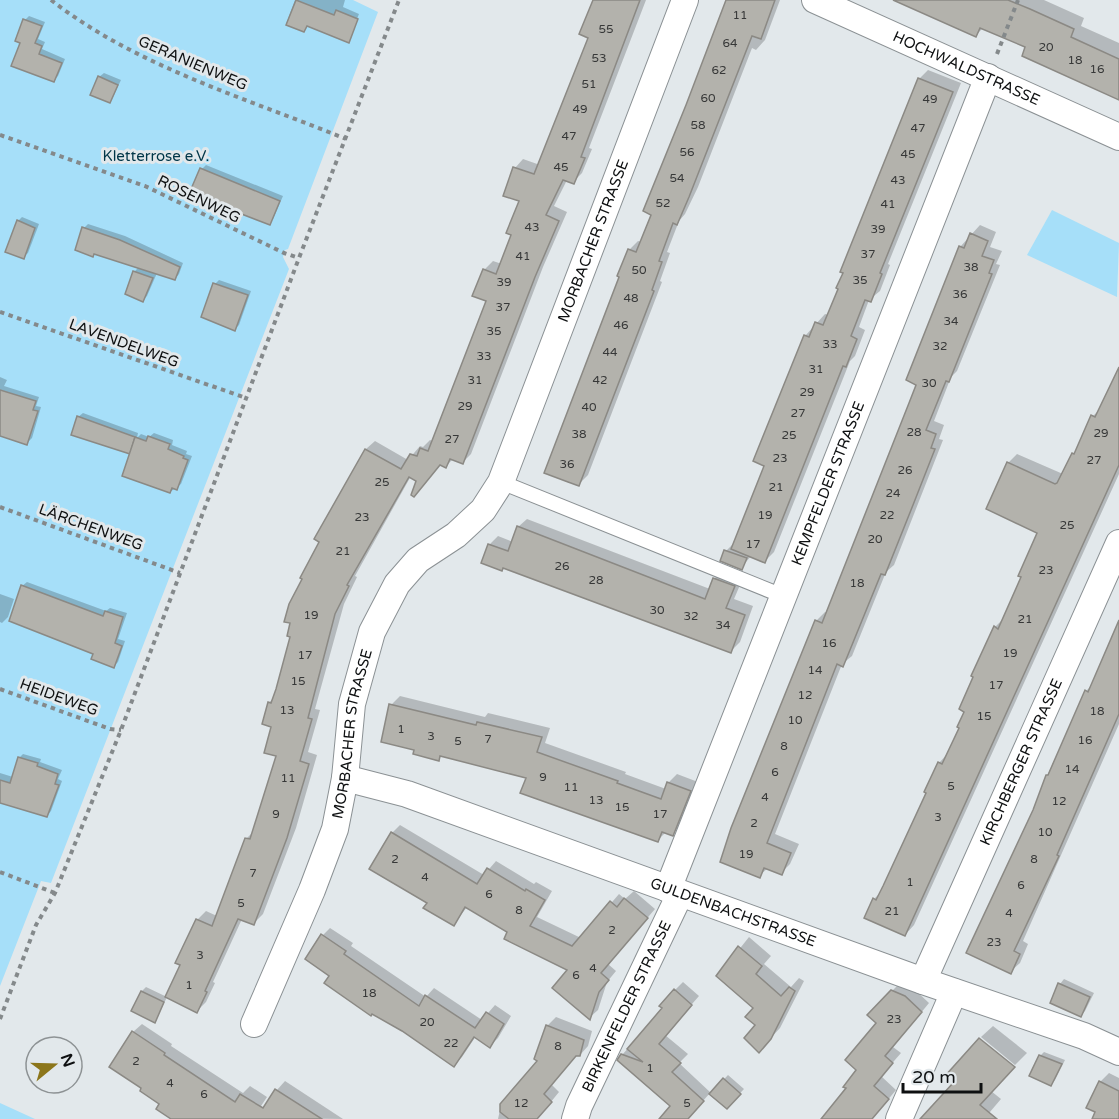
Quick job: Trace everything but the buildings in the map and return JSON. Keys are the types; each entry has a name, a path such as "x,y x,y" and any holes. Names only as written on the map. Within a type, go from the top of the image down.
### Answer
{"street":[{"name":"MORBACHER STRASSE","path":"254,1024 312,891 335,829 345,777 352,704 372,632 398,584 418,560 456,535 483,510 501,482 685,0"},
{"name":"HOCHWALDSTRASSE","path":"815,0 1119,137"},
{"name":"KEMPFELDER STRASSE","path":"674,891 783,596 988,77"},
{"name":"KIRCHBERGER STRASSE","path":"923,981 1119,543"},
{"name":"GULDENBACHSTRASSE","path":"345,777 407,794 923,981 1084,1036 1119,1052"},
{"name":"BIRKENFELDER STRASSE","path":"575,1119 674,891"},
{"path":"899,1119 954,992"}],"lane":[{"path":"501,482 783,596"}],"path":[{"name":"GERANIENWEG","path":"51,0 150,61 346,139"},
{"path":"0,1019 3,1006 36,925 55,893 121,730 399,0"},
{"path":"988,77 1018,0"},
{"name":"ROSENWEG","path":"0,135 145,186 284,253 299,258"},
{"name":"LAVENDELWEG","path":"0,312 246,398"},
{"name":"LÄRCHENWEG","path":"0,507 180,573"},
{"name":"HEIDEWEG","path":"0,689 110,729 121,730"},
{"path":"0,872 55,893"}],"green space":[{"name":"Kletterrose e.V.","path":"0,0 353,0 378,12 288,249 285,250 283,257 289,269 51,883 41,881 0,986"},
{"path":"1052,210 1119,243 1117,297 1027,255"},
{"path":"0,1103 35,1119 0,1119"}]}
